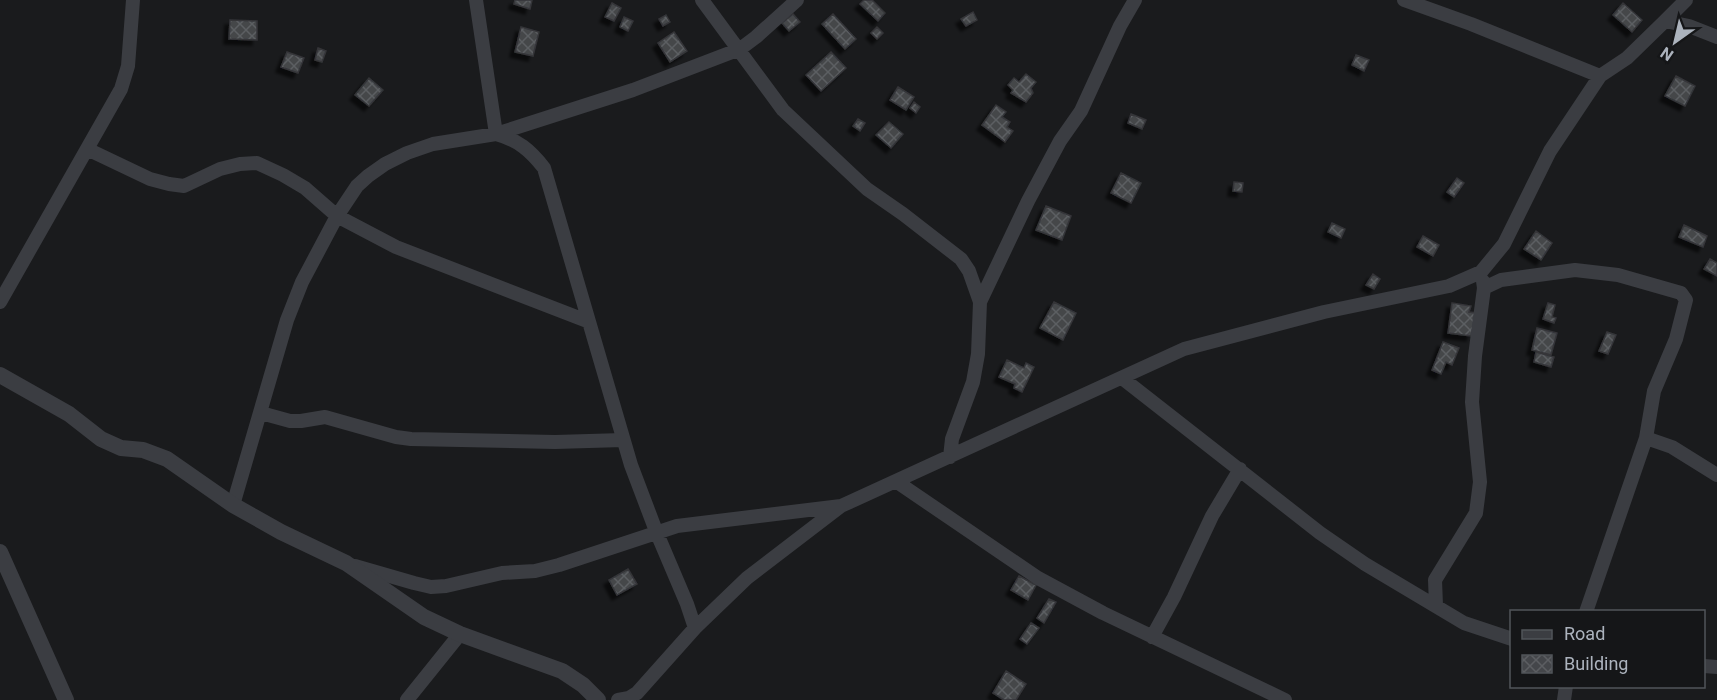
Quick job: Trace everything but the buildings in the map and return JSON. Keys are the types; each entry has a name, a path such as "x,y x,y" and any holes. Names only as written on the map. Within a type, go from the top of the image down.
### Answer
{"street":[{"path":"0,302 121,89 128,66 133,0"},
{"path":"702,0 783,110 867,189 961,259 970,273 980,302 978,354 973,381 956,427 950,458"},
{"path":"233,506 287,320 302,282 337,216 357,186 368,176 396,158 433,144 496,134 633,90 740,49 797,0"},
{"path":"980,302 1028,201 1055,151 1082,111 1120,26 1135,0"},
{"path":"1404,0 1471,24 1600,76"},
{"path":"630,698 695,628 747,578 841,506 1184,350 1324,312 1449,286 1481,272 1504,244 1550,151 1600,76 1627,58 1686,0"},
{"path":"473,1 496,134"},
{"path":"1665,21 1689,26 1717,37"},
{"path":"496,134 513,139 522,145 544,168 623,440 695,628"},
{"path":"87,149 150,179 184,186 219,169 257,163 305,188 337,216 396,247 587,321"},
{"path":"1484,288 1501,280 1575,270 1618,275 1681,293 1686,300 1676,339 1654,391 1646,438 1587,610"},
{"path":"1436,605 1435,580 1476,513 1480,482 1472,402 1475,356 1484,288 1481,272"},
{"path":"970,273 993,274"},
{"path":"0,375 69,414 101,439 121,448 143,450 167,459 233,506 346,563 424,616 460,634 562,671 583,685 598,700"},
{"path":"1122,378 1320,533 1365,564 1464,623 1510,638"},
{"path":"261,413 290,421 325,417 411,439 555,442 623,440"},
{"path":"1646,438 1672,447 1717,475"},
{"path":"1152,637 1174,597 1212,516 1240,469"},
{"path":"897,482 1038,578 1102,613 1276,698"},
{"path":"346,563 431,587 446,586 502,573 535,571 559,565 656,531 677,526 727,518 841,506"},
{"path":"0,552 66,700"},
{"path":"1408,589 1435,580"},
{"path":"407,700 460,634"}]}
